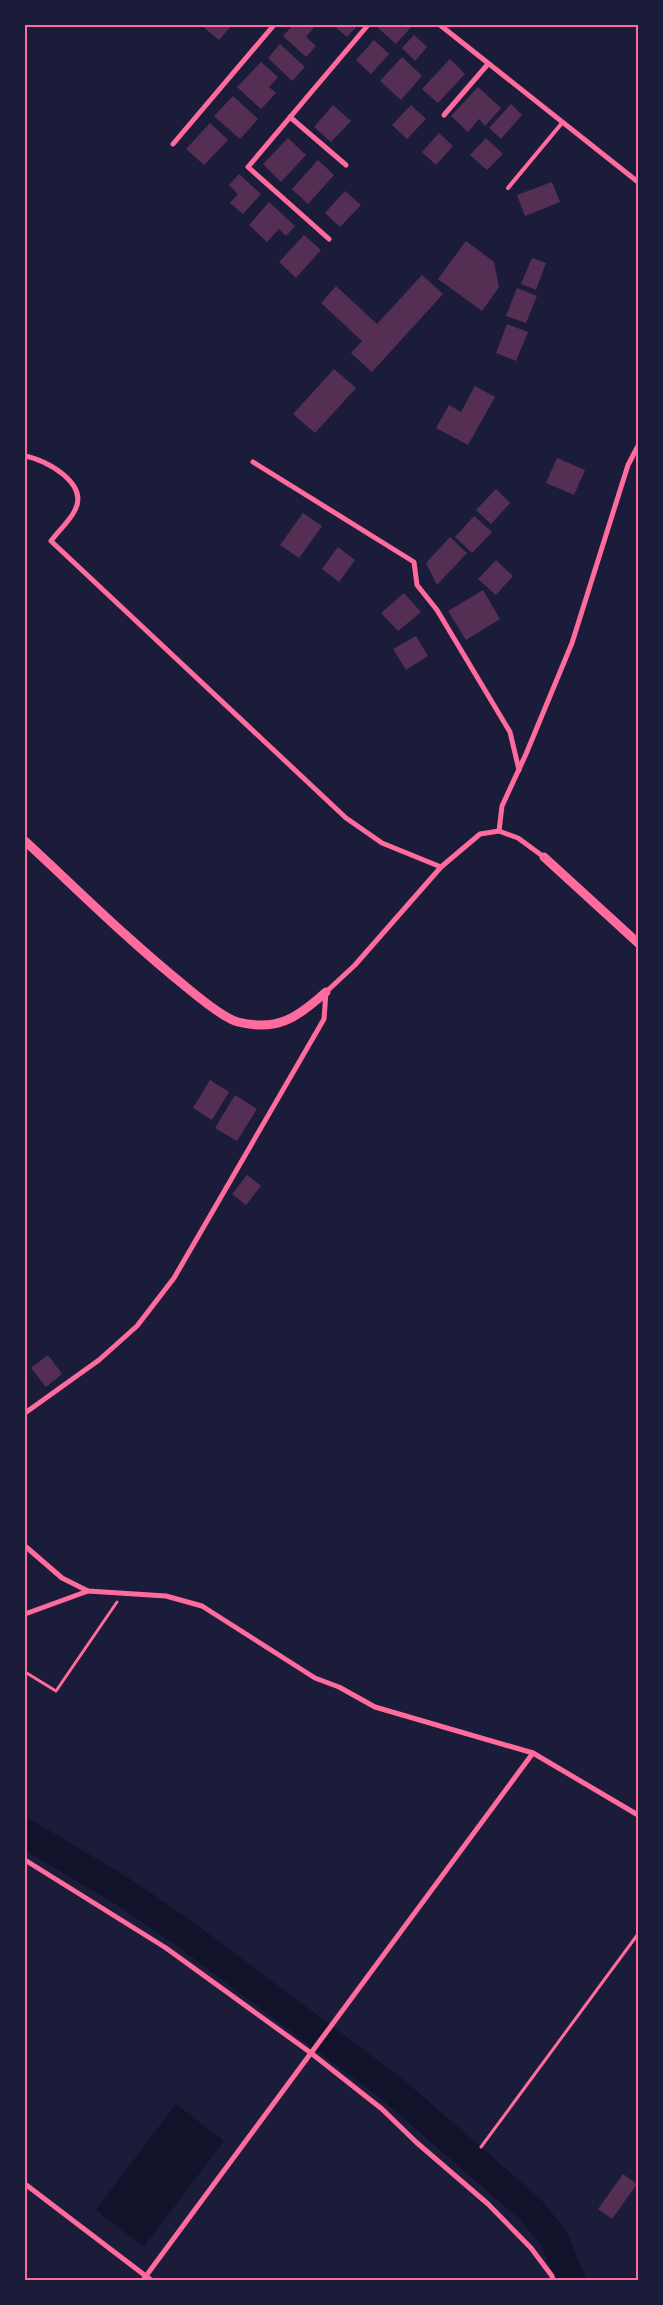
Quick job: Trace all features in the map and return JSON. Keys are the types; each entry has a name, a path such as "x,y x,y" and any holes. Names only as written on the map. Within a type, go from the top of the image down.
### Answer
{"street":[{"path":"173,144 274,25"},
{"path":"330,239 248,167 368,25"},
{"path":"440,25 638,182"},
{"path":"444,114 488,64"},
{"path":"290,117 346,165"},
{"path":"499,831 502,806 572,643 628,465 638,446"},
{"path":"25,456 47,463 64,474 75,488 78,500 75,510 51,541 346,818 382,843 441,867"},
{"path":"253,462 414,562 417,585 437,610 510,732 519,770"},
{"path":"25,841 162,968 203,1001 237,1022 271,1025 299,1016 355,965 441,867 480,834 499,831 518,838 544,857 638,943"},
{"path":"25,1413 99,1360 137,1326 174,1278 324,1019 326,992"},
{"path":"25,1546 62,1578 88,1591 166,1596 202,1606 315,1678 339,1686 375,1707 533,1753 638,1815"},
{"path":"25,1614 88,1591"},
{"path":"145,2278 533,1753"},
{"path":"25,1860 166,1948 310,2053 382,2109 416,2142 488,2204 531,2248 552,2276 552,2280"},
{"path":"25,2184 145,2278 151,2280"}],"lane":[{"path":"508,188 562,123"}],"path":[{"path":"25,1672 56,1691 122,1593"},
{"path":"481,2147 638,1934"}],"shaded area":[{"path":"176,2104 224,2141 144,2247 96,2210"}],"building":[{"path":"201,25 232,25 219,40"},
{"path":"293,25 316,25 306,37 316,46 306,57 283,36"},
{"path":"333,25 358,25 347,37"},
{"path":"379,25 412,26 396,44 377,27"},
{"path":"414,35 427,47 415,61 402,48"},
{"path":"374,40 389,54 371,74 356,60"},
{"path":"280,44 305,67 292,81 268,58"},
{"path":"402,57 422,76 401,100 380,81"},
{"path":"450,59 465,74 438,103 422,89"},
{"path":"261,62 278,77 269,87 276,93 261,109 237,87"},
{"path":"478,87 501,108 485,126 479,119 468,132 451,116"},
{"path":"233,96 258,119 240,139 214,116"},
{"path":"511,104 522,115 501,139 489,128"},
{"path":"333,105 351,121 331,142 314,127"},
{"path":"411,105 426,119 407,139 392,125"},
{"path":"210,123 228,140 204,165 186,149"},
{"path":"439,133 453,146 436,165 422,152"},
{"path":"288,138 306,155 281,182 263,164"},
{"path":"486,138 503,154 487,170 470,155"},
{"path":"318,160 334,175 308,204 292,189"},
{"path":"239,174 261,194 243,214 230,203 238,194 229,185"},
{"path":"552,182 560,202 525,216 517,195"},
{"path":"345,191 361,205 340,227 325,213"},
{"path":"269,202 295,226 286,236 279,229 267,242 249,225"},
{"path":"304,235 321,250 296,278 279,262"},
{"path":"466,241 494,262 499,287 482,311 438,279"},
{"path":"532,258 546,263 536,290 521,284"},
{"path":"422,275 443,294 372,372 351,353 362,341 321,303 336,286 377,324"},
{"path":"517,288 537,296 526,323 506,316"},
{"path":"507,324 528,332 516,361 496,353"},
{"path":"334,369 356,388 315,433 293,414"},
{"path":"475,386 495,397 468,445 436,428 449,405 461,412"},
{"path":"557,458 585,470 574,495 546,483"},
{"path":"496,489 510,503 491,524 476,510"},
{"path":"303,513 322,526 299,558 280,545"},
{"path":"474,516 492,532 472,553 455,537"},
{"path":"450,537 467,553 437,585 426,563"},
{"path":"338,547 355,560 339,582 322,569"},
{"path":"496,560 513,576 496,595 478,579"},
{"path":"483,590 500,619 466,640 448,611"},
{"path":"404,593 421,612 398,631 381,613"},
{"path":"416,636 428,656 406,670 393,649"},
{"path":"210,1080 229,1092 212,1120 193,1108"},
{"path":"235,1095 257,1109 237,1141 215,1128"},
{"path":"247,1175 261,1186 246,1205 232,1194"},
{"path":"48,1355 62,1374 46,1387 31,1368"},
{"path":"623,2174 637,2184 612,2219 598,2209"}],"waterway":[{"path":"25,1833 122,1891 178,1929 391,2088 531,2210 554,2239 571,2280"}]}
